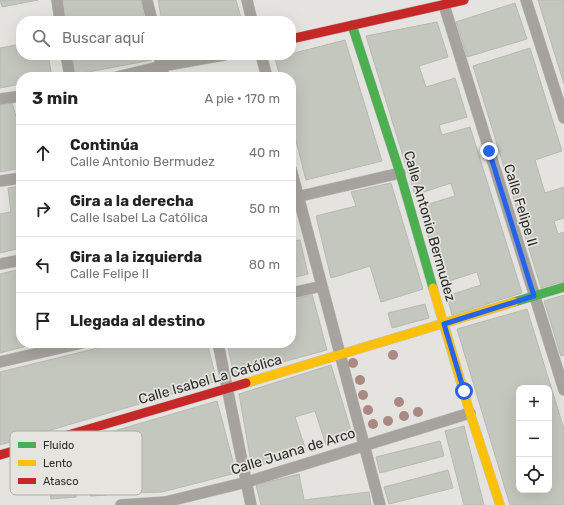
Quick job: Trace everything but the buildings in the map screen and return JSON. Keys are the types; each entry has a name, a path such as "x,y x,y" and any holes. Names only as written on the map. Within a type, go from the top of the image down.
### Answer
{"street":[{"path":"57,0 59,16"},
{"path":"148,0 151,16"},
{"path":"247,0 251,16"},
{"path":"296,38 464,0"},
{"path":"526,0 564,118"},
{"name":"Calle Felipe II","path":"444,5 564,390"},
{"name":"Calle Antonio Bermudez","path":"352,25 400,173 470,413 500,505"},
{"path":"67,60 69,72"},
{"path":"160,60 163,72 206,60"},
{"path":"262,60 266,72"},
{"path":"0,99 16,97"},
{"path":"296,197 400,173"},
{"path":"0,181 16,179"},
{"path":"296,203 322,286 380,505"},
{"path":"0,264 16,261"},
{"path":"296,292 322,286"},
{"name":"Calle Isabel La Católica","path":"83,431 340,356 564,287"},
{"path":"0,362 60,348"},
{"path":"219,348 251,505"},
{"name":"Calle Juana de Arco","path":"121,505 165,502 246,482 470,413"},
{"name":"Calle Isabel La Católica","path":"0,455 10,452"}],"traffic: fast":[{"path":"352,25 400,173 433,288"},
{"path":"514,302 564,287"}],"traffic: slow":[{"path":"433,288 470,413 500,505"},
{"path":"246,383 514,302"}],"traffic: jam":[{"path":"296,38 464,0"},
{"path":"82,431 246,383"},
{"path":"0,455 10,452"}],"route":[{"path":"464,391 444,324 534,296 489,151"}]}
